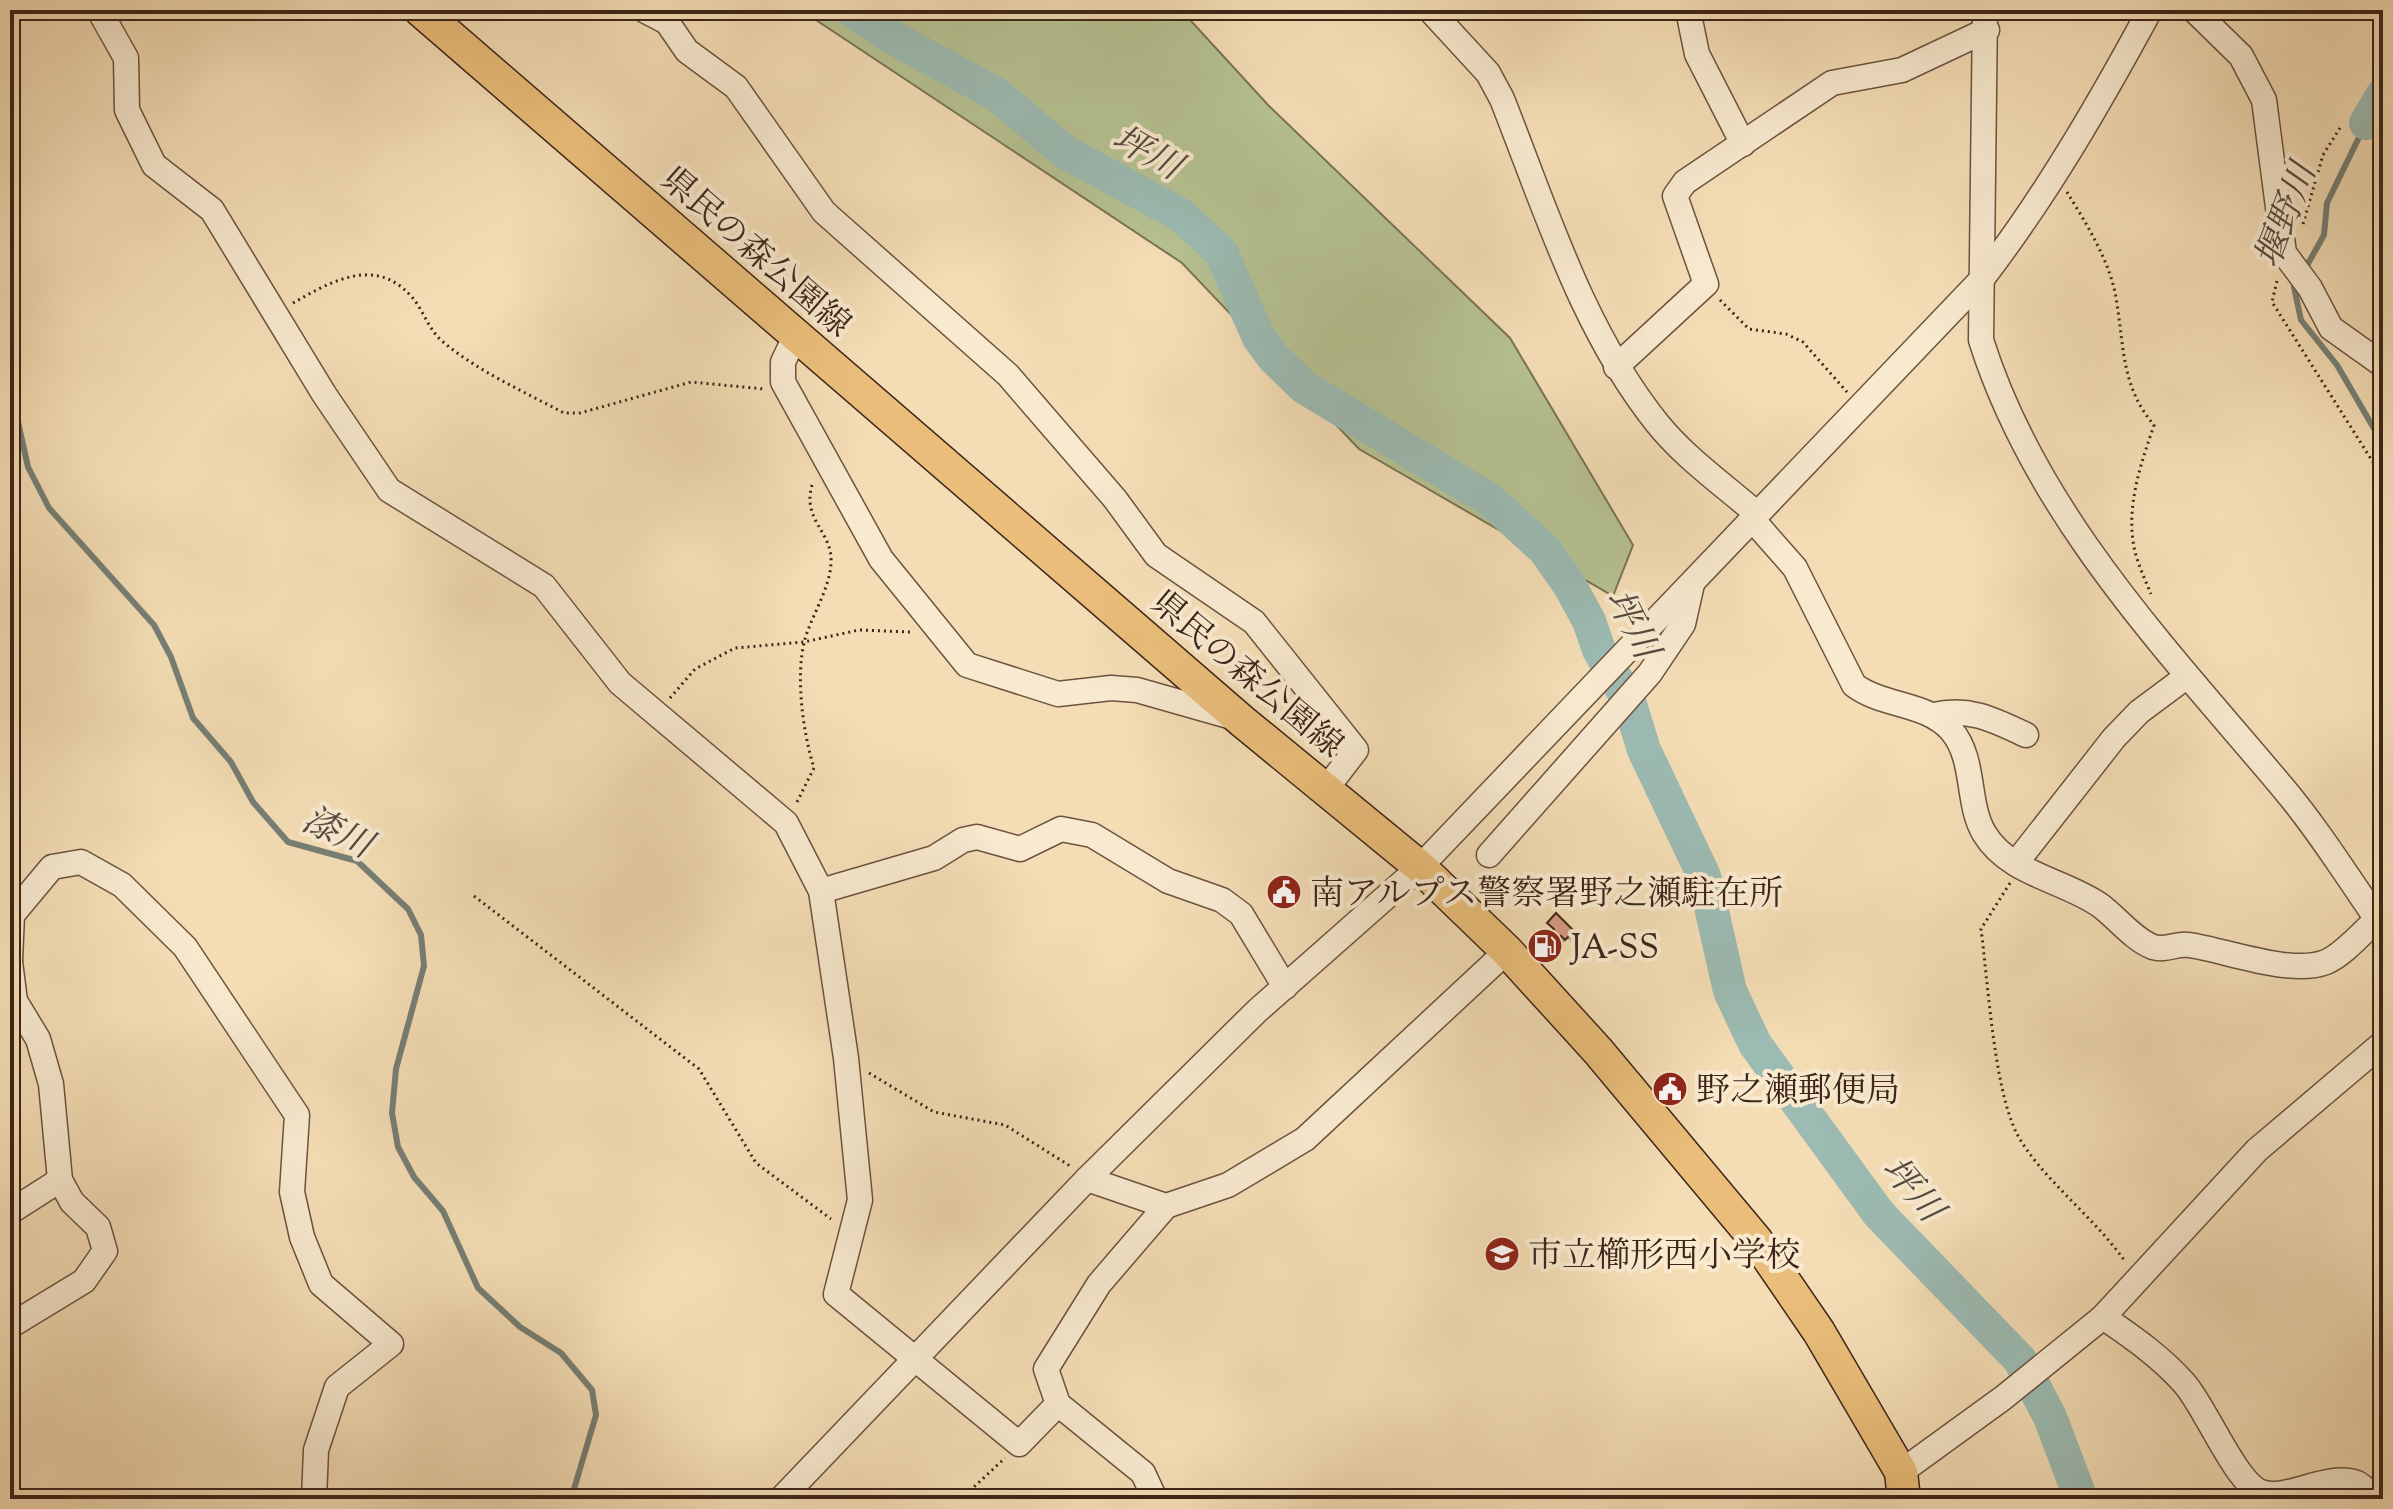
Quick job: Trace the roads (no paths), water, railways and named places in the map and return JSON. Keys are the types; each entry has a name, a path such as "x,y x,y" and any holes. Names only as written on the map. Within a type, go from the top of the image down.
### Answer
{"main road":[{"name":"県民の森公園線","path":"420,10 1242,721 1420,867 1507,951 1617,1074 1756,1240 1819,1332 1903,1486"}],"street":[{"path":"99,10 126,58 127,110 154,165 212,210 274,313 389,490 544,586 620,683 770,806 786,823 821,891 846,1058 860,1200 836,1294 1019,1444 1058,1404"},
{"path":"644,10 667,22 687,51 736,87 824,212 1008,375 1115,499 1156,555 1254,622 1356,750 1326,789"},
{"path":"1430,10 1488,73 1502,99 1595,331 1616,367 1659,426 1755,517 1795,568 1854,685 1870,697 1934,715 1952,732 1965,757 1983,831 1999,850 2018,865 2098,904 2149,945 2162,949 2185,944 2297,965 2327,962 2380,924 2287,792 2153,636 2021,442 1997,392 1981,340 1986,20"},
{"path":"1688,10 1697,54 1743,144"},
{"path":"781,1499 914,1355 1087,1179 1285,987 1420,867 1982,279 2086,128 2150,10"},
{"path":"2194,10 2241,56 2264,100 2284,253 2310,288 2331,328 2383,365"},
{"path":"1616,367 1706,284 1675,196 1685,182 1832,83 1902,70 1986,20"},
{"path":"796,335 783,362 783,382 881,559 967,665 1058,694 1111,688 1137,690 1242,721"},
{"path":"1489,855 1650,673 1683,624 1693,582"},
{"path":"2018,865 2114,738 2139,712 2186,677"},
{"path":"1934,715 1957,710 1986,716 2026,735"},
{"path":"821,891 934,858 963,840 977,837 1020,849 1061,829 1092,835 1168,881 1222,900 1241,914 1285,987"},
{"path":"10,1326 84,1281 105,1251 98,1227 72,1202 60,1180 51,1084 38,1039 15,1001 10,961 12,915 52,867 81,862 122,885 185,947 297,1115 292,1192 302,1237 321,1284 391,1344 337,1387 316,1450 314,1499"},
{"path":"1155,1499 1143,1473 1058,1404 1046,1369 1099,1284 1166,1206 1228,1185 1305,1139 1507,951"},
{"path":"1903,1486 2003,1398 2094,1324 2257,1150 2383,1043"},
{"path":"1087,1179 1166,1206"},
{"path":"10,1212 60,1180"},
{"path":"2094,1324 2145,1345 2186,1385 2232,1461 2258,1491 2274,1495 2318,1482 2357,1483 2376,1499"}],"waterway":[{"name":"坪川","path":"852,10 888,35 996,94 1065,152 1181,215 1221,252 1259,338 1273,357 1304,387 1490,500 1545,550 1570,586 1589,621 1599,650 1629,701 1644,750 1704,876 1730,991 1755,1044 1879,1214 2020,1360 2050,1417 2081,1499"},
{"name":"堰野川","path":"2366,123 2383,94"},
{"name":"堰野川","path":"2305,269 2324,235 2327,203 2366,123 2383,134"},
{"name":"堰野川","path":"2297,282 2294,287 2301,320 2337,365 2383,444"},
{"name":"漆川","path":"10,386 28,467 49,508 154,625 171,657 193,718 231,762 253,802 288,842 357,861 408,909 421,935 424,966 396,1069 392,1113 398,1147 414,1177 443,1211 478,1288 520,1327 561,1353 592,1390 596,1415 571,1499"}],"place":[{"name":"南アルプス警察署野之瀬駐在所","path":"1284,892"},
{"name":"JA-SS","path":"1545,946"},
{"name":"野之瀬郵便局","path":"1670,1089"},
{"name":"市立櫛形西小学校","path":"1502,1254"}]}
